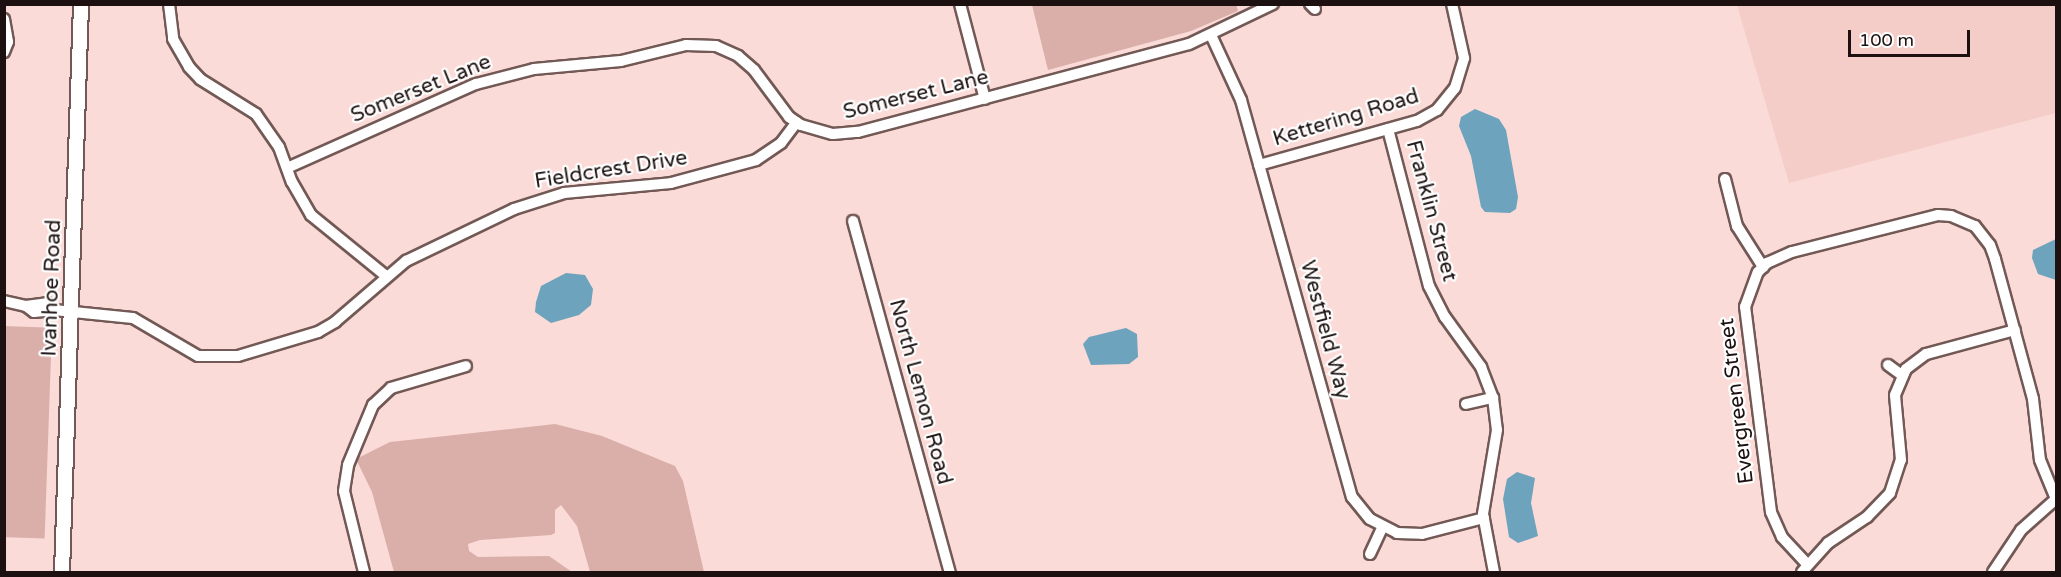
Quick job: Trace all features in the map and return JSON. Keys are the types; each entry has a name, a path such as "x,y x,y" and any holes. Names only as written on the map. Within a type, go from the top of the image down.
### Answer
{"main road":[{"name":"Ivanhoe Road","path":"62,573 81,4"}],"street":[{"path":"169,4 173,39 183,60 200,79 256,114 279,147 311,215 386,276"},
{"path":"960,4 985,99"},
{"name":"Somerset Lane","path":"287,168 476,84 534,69 621,61 686,45 716,46 738,56 797,122 820,131 846,134 985,99 1211,35 1273,4"},
{"name":"Kettering Road","path":"1259,165 1428,116 1455,88 1464,51 1452,4"},
{"path":"4,19 8,42 4,52"},
{"name":"Westfield Way","path":"1211,35 1241,100 1352,497 1359,509 1382,528"},
{"name":"Fieldcrest Drive","path":"4,301 26,306 34,312 72,311 134,318 152,326 184,350 221,359 318,332 335,322 386,276 434,245 532,202 564,194 671,183 756,160 781,143 797,122"},
{"name":"Franklin Street","path":"1388,129 1429,286 1445,318 1481,367 1492,398 1497,430 1484,499 1484,518 1494,573"},
{"path":"1725,178 1737,226 1763,267 1792,252 1928,217 1951,216 1975,226 1990,245 2033,399 2040,460 2056,499 2021,530 1993,573"},
{"name":"North Lemon Road","path":"853,221 950,573"},
{"name":"Evergreen Street","path":"1763,267 1751,282 1745,307 1771,512 1782,537 1805,568"},
{"path":"1805,568 1828,543 1879,507 1890,493 1901,460 1894,407 1902,375 1926,354 2015,330"},
{"path":"1888,365 1902,375"},
{"path":"364,573 344,491 348,465 373,405 391,388 466,366"},
{"path":"1466,404 1492,398"},
{"path":"1371,554 1382,528 1422,534 1484,518"}],"shaded area":[{"path":"1236,4 1238,11 1191,31 1048,70 1032,5"},
{"path":"1737,5 2056,5 2056,113 1789,183"},
{"path":"4,326 52,328 45,539 4,537"},
{"path":"555,424 602,436 675,466 683,481 704,572 590,572 577,526 561,505 555,510 555,533 551,535 480,540 468,544 469,551 478,557 549,556 572,572 394,572 372,492 356,459 390,442"}],"water":[{"path":"1475,109 1499,119 1506,130 1518,197 1516,209 1510,213 1485,212 1481,207 1471,156 1459,126 1461,117"},
{"path":"2056,239 2056,280 2038,274 2032,258 2033,250"},
{"path":"566,273 585,275 593,289 591,305 579,315 551,323 535,312 536,302 541,286"},
{"path":"1126,328 1137,334 1138,357 1129,364 1091,365 1083,344 1089,337"},
{"path":"1517,472 1535,478 1531,503 1538,536 1518,543 1509,537 1503,499 1507,479"}]}
